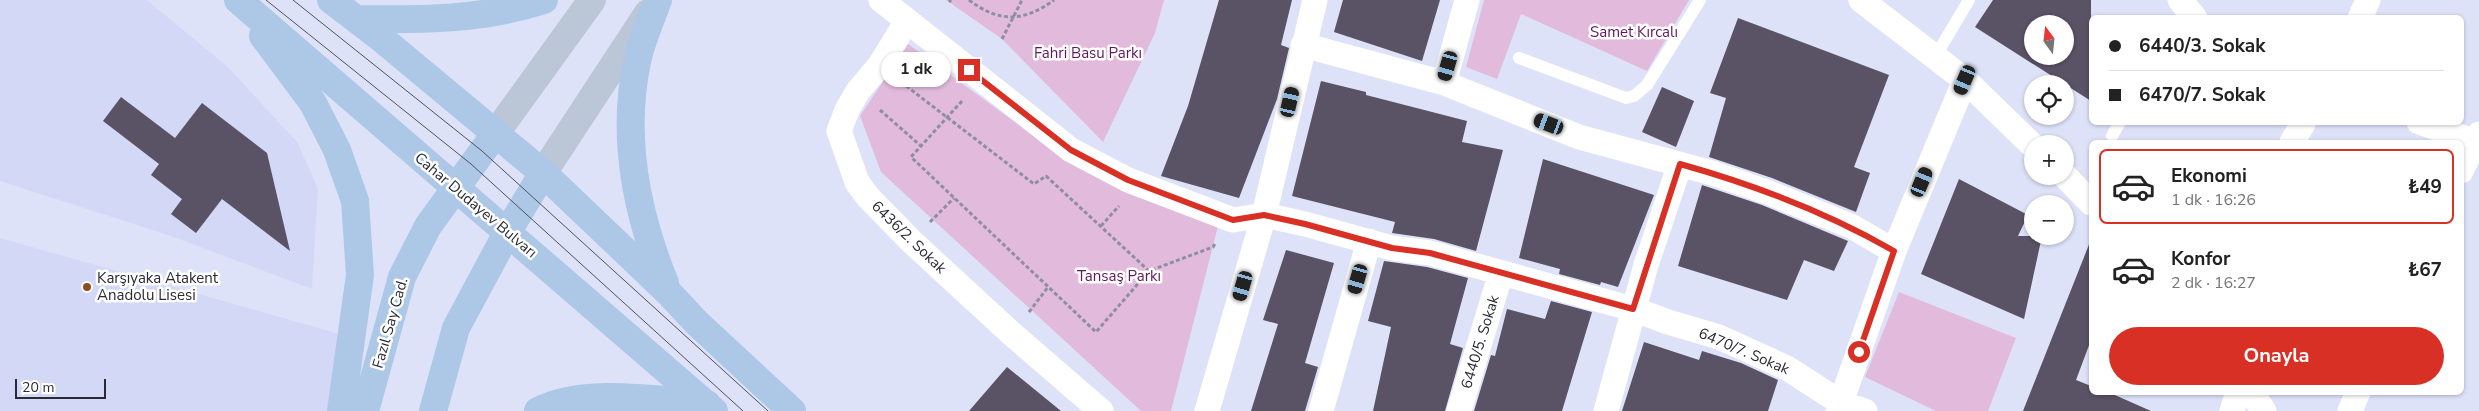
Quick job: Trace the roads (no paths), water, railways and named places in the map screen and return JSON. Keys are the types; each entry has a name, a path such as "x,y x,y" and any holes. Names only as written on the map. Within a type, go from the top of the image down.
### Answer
{"main road":[{"name":"Cahar Dudayev Bulvarı","path":"238,0 711,408"},
{"path":"238,0 313,102 337,150 355,200 360,275 340,411"},
{"path":"331,0 357,19 543,173 668,292 697,323 792,411"},
{"path":"357,19 476,16 516,9 544,0"},
{"path":"657,0 637,61 629,145 638,203 652,251 668,292"},
{"name":"Fazıl Say Cad.","path":"365,411 402,277 428,226 496,134"},
{"path":"433,411 456,328 508,231 543,173"},
{"path":"538,411 547,406 584,399 628,397 711,408"}],"street":[{"path":"496,134 592,0"},
{"path":"543,173 657,0"},
{"path":"881,0 907,21"},
{"path":"1207,411 1264,215 1315,0"},
{"path":"1444,83 1467,0"},
{"path":"1861,0 1965,80 2024,136"},
{"path":"2361,15 2368,0"},
{"name":"6436/2. Sokak","path":"907,21 880,65 858,90 847,110 839,131 857,182 868,197 912,242 1101,411"},
{"name":"6470/7. Sokak","path":"907,21 1071,150 1128,180 1233,220 1264,215 1369,241 1430,253 1633,309 1668,322 1707,332 1787,368 1839,407 1865,411"},
{"path":"1303,45 1444,83 1579,137 1680,164 1776,195 1851,226 1894,251"},
{"path":"1839,407 1894,251 1965,80"},
{"path":"2293,140 2302,125"},
{"path":"2429,125 2478,139 2464,165"},
{"path":"1606,411 1633,309 1680,164"},
{"path":"2074,185 2089,201"},
{"path":"1321,411 1369,241"},
{"name":"6440/5. Sokak","path":"1459,411 1501,273"},
{"path":"2232,411 2237,395"},
{"path":"2253,395 2264,411"},
{"path":"2350,411 2357,395"}],"lane":[{"path":"1519,58 1626,98 1634,96 1647,85 1700,0"},
{"path":"1935,57 1969,0"},
{"path":"2112,136 2118,125"}],"tram line":[{"path":"266,0 471,164 743,411"},
{"path":"293,0 482,151 768,411"}],"place":[{"name":"Karşıyaka Atakent Anadolu Lisesi","path":"87,287"}],"park label":[{"name":"Samet Kırcalı","path":"1634,32"},
{"name":"Fahri Basu Parkı","path":"1088,53"},
{"name":"Tansaş Parkı","path":"1119,276"}]}
